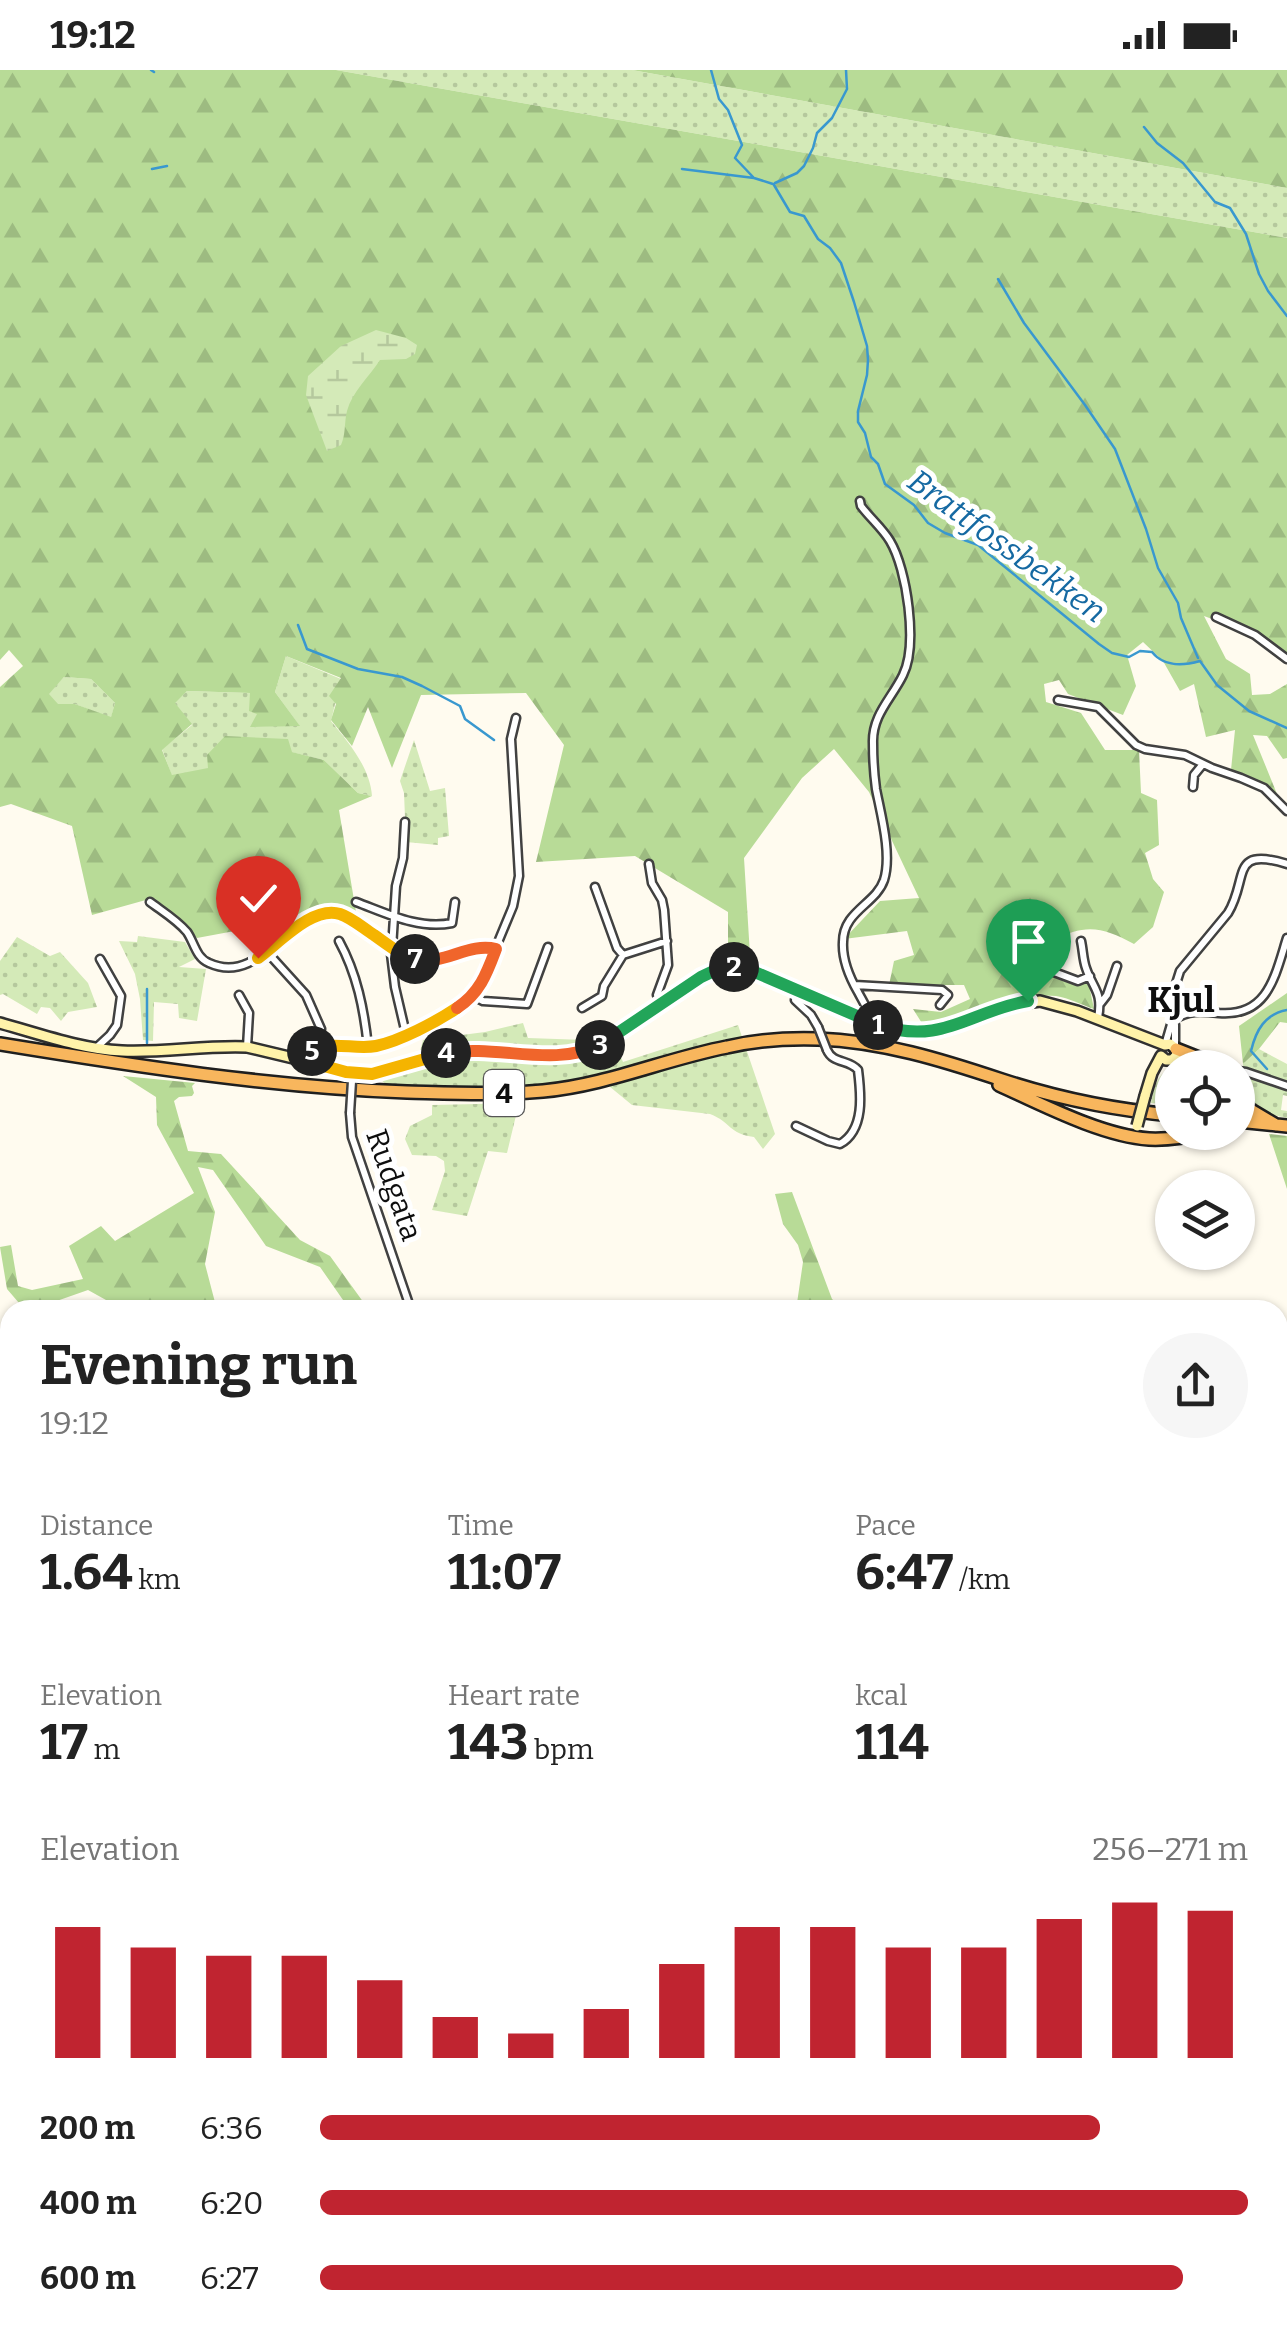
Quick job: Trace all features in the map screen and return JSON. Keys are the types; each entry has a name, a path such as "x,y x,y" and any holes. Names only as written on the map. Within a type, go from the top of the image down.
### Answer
{"highway":[{"name":"4","path":"0,1047 260,1082 474,1094 571,1087 728,1046 815,1039 886,1047 1000,1080"},
{"name":"4","path":"0,1047 259,1087 439,1098 512,1098 572,1092 728,1051 827,1044 871,1049 1092,1104 1155,1113"},
{"name":"4","path":"976,1076 1076,1118 1155,1138"},
{"path":"1255,1114 1283,1126"},
{"path":"1255,1123 1283,1126"},
{"path":"1255,1128 1283,1126"}],"main road":[{"path":"0,1023 96,1048 132,1051 247,1047 352,1077 462,1051 574,1054 601,1044 708,973 727,968 748,970 902,1032 936,1031 1011,1005 1035,1001 1098,1018 1164,1050"},
{"path":"1136,1132 1155,1074"}],"street":[{"path":"860,502 892,543 901,567 907,595 910,655 904,674 877,717 872,738 885,876 880,889 857,910 844,932 844,957 868,1012 866,1020"},
{"path":"1216,618 1254,634 1287,659"},
{"path":"1058,700 1098,707 1136,745 1186,755 1264,788 1287,811"},
{"path":"306,1061 321,1046 368,1047 406,1034 451,1012 474,996 483,982 513,906 519,876 512,739 516,718"},
{"path":"1193,787 1194,775 1203,764"},
{"path":"405,822 392,951 395,987 406,1034"},
{"path":"1169,1050 1169,1004 1180,970 1228,913 1244,867 1261,857 1287,864"},
{"path":"649,864 652,882 662,900 666,941 668,966 657,995 661,1004"},
{"path":"595,887 623,955"},
{"path":"150,902 188,933 204,961 226,966 245,964 303,923 332,912 346,916 392,951 407,957 432,962 478,948 496,949"},
{"path":"356,902 396,917 447,925 454,919 455,902"},
{"path":"1172,1020 1192,1011 1232,1014 1250,1008 1271,986 1287,938"},
{"path":"339,941 357,980 368,1047"},
{"path":"582,1008 602,996 623,955 666,941"},
{"path":"1081,941 1100,1005 1098,1018"},
{"path":"474,996 483,1001 527,1004 548,947"},
{"path":"266,952 306,995 321,1029"},
{"path":"96,1048 117,1025 121,996 100,959"},
{"path":"1039,960 1054,972 1078,981 1090,976"},
{"path":"1100,1005 1117,966"},
{"path":"854,986 942,990 948,995 940,1005"},
{"path":"796,1126 840,1144 855,1127 860,1108 858,1070 833,1058 826,1050 811,1015 795,1000 797,990"},
{"path":"239,995 249,1013 247,1047"},
{"path":"1255,1075 1287,1086"},
{"name":"Rudgata","path":"352,1077 352,1137 409,1300"}],"green space":[{"path":"0,70 336,70 1287,238 1287,655 1263,638 1204,616 1226,659 1250,674 1252,695 1270,694 1287,684 1287,758 1283,759 1267,736 1253,735 1277,794 1231,770 1235,730 1206,737 1194,684 1180,691 1163,661 1143,642 1127,655 1136,686 1123,715 1068,694 1059,680 1044,684 1046,702 1081,713 1105,750 1139,750 1141,793 1157,800 1159,845 1145,853 1153,879 1164,892 1153,927 1134,944 1094,929 1075,931 1053,941 1018,933 1020,956 1089,985 1094,1009 1061,997 1039,996 1006,1002 925,1028 913,1009 941,1012 970,999 964,985 889,985 894,961 914,955 907,931 844,939 880,901 919,898 869,792 834,749 802,778 744,858 750,955 728,957 728,912 635,856 536,862 564,745 526,693 421,695 392,768 368,707 352,746 331,720 336,704 329,696 341,678 286,656 275,692 300,726 250,727 257,714 249,711 250,693 187,691 175,703 192,724 162,750 172,775 208,768 207,755 225,736 288,739 292,752 324,760 358,793 372,796 339,810 356,912 318,914 284,931 277,923 197,938 153,898 92,915 72,826 11,804 0,807 0,687 23,666 9,650 0,660","holes":["64,677 91,679 115,703 111,717 75,704 58,704 49,694"]},
{"path":"336,70 632,70 1287,188 1287,238"},
{"path":"632,70 1287,70 1287,188"},
{"path":"376,330 406,338 417,345 415,354 406,359 380,360 349,404 341,445 327,451 306,395 308,376 341,346"},
{"path":"286,656 341,679 331,721 363,765 372,796 358,793 324,760 291,752 172,776 162,749 192,725 174,703 187,691 251,693 258,713 251,727 299,725 275,692"},
{"path":"64,677 91,679 115,703 111,718 75,704 57,704 48,694"},
{"path":"414,740 430,791 445,788 449,836 438,838 438,845 406,842 400,781"},
{"path":"138,936 185,942 195,959 179,967 206,969 197,1021 179,1018 178,1004 154,1002 153,1041 143,1040 135,974 119,941 137,942"},
{"path":"17,937 50,956 60,952 88,983 97,1007 68,1012 61,1021 50,1008 41,1007 37,1014 0,995 0,961"},
{"path":"1287,993 1287,1023 1280,1022 1255,1053 1242,1050 1239,1026"},
{"path":"523,1023 528,1038 614,1041 623,1062 738,1025 775,1134 763,1149 754,1137 710,1114 632,1105 598,1077 517,1087 387,1085 381,1080 419,1055 423,1040"},
{"path":"1259,1049 1287,1064 1287,1096 1283,1095 1281,1110 1287,1111 1287,1118 1255,1107 1255,1053"},
{"path":"123,1076 195,1083 192,1096 174,1101 188,1151 221,1154 300,1240 330,1256 362,1300 343,1300 320,1267 266,1246 213,1170 198,1167 215,1212 205,1264 214,1300 106,1300 88,1290 60,1300 16,1300 7,1289 0,1247 11,1245 18,1286 32,1290 83,1279 69,1246 101,1226 115,1241 194,1193 157,1125 156,1097"},
{"path":"519,1103 507,1153 488,1151 467,1216 432,1210 445,1171 444,1161 436,1156 412,1155 405,1139 410,1126 432,1115 432,1105"},
{"path":"1269,1134 1287,1136 1287,1189"},
{"path":"792,1192 833,1300 797,1300 803,1262 798,1245 783,1224 775,1194"}],"waterway":[{"path":"711,70 719,99 728,110 742,145 735,158 754,178 773,184"},
{"path":"775,183 804,166 817,133 832,118 847,89 846,70"},
{"path":"1144,127 1183,163 1215,202 1230,208 1246,234 1259,274 1287,316"},
{"path":"152,169 167,166"},
{"path":"682,169 754,178"},
{"name":"Brattfossbekken","path":"774,185 790,212 804,216 818,239 841,263 867,346 867,375 858,422 885,484 914,505 928,523 978,545 1112,653 1129,657 1140,651 1152,652 1174,664 1200,661 1217,685 1249,711 1287,728"},
{"path":"998,279 1024,323 1115,449 1158,568 1178,603 1198,658"},
{"path":"298,625 307,649 358,669 402,677 422,686 460,706 465,719 494,740"},
{"path":"147,989 147,1043"},
{"name":"Brattfossbekken","path":"1267,1069 1251,1051 1253,1043 1267,1019 1287,1010"}],"district":[{"name":"Kjul","path":"1181,1000"}],"route":[{"path":"258,958 303,923 326,912 346,916 416,960 432,962 468,950 496,949 476,992 451,1012 373,1047 321,1046 306,1061 360,1074 383,1072 462,1051 558,1056 580,1052 601,1044 701,977 727,968 757,973 902,1032 944,1030 1028,1001"}]}
